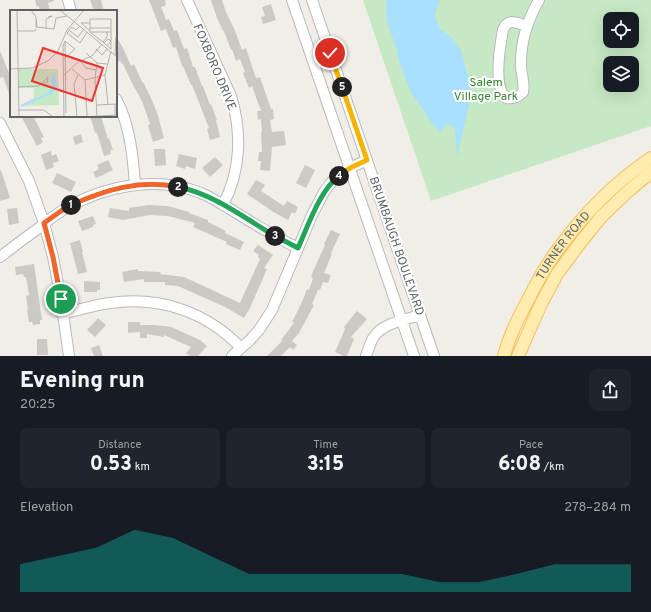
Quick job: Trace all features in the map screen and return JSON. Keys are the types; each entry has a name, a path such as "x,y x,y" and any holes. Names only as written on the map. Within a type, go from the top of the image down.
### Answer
{"main road":[{"name":"TURNER ROAD","path":"504,356 518,317 536,283 555,253 580,221 605,195 635,169 651,158"},
{"name":"TURNER ROAD","path":"518,356 541,304 557,274 601,217 626,192 651,172"}],"street":[{"path":"68,0 71,10"},
{"name":"FOXBORO DRIVE","path":"187,0 234,106 237,123 238,150 235,173 224,205"},
{"name":"BRUMBAUGH BOULEVARD","path":"292,0 414,356"},
{"name":"BRUMBAUGH BOULEVARD","path":"312,0 434,356"},
{"path":"527,26 510,22 504,25 502,30 498,76 502,93 506,98 513,98 521,95 523,92 524,88 521,69 523,40 532,13 539,0"},
{"path":"117,101 121,109 131,142 134,161 135,185"},
{"path":"0,123 29,181 44,223 53,257 69,356"},
{"path":"232,356 255,335 267,319 312,215 324,192 336,177 367,160"},
{"path":"0,257 67,207 104,191 135,185 158,184 186,188 204,195 298,248"},
{"path":"62,314 112,303 148,302 162,304 177,308 207,321 220,329 241,348"},
{"path":"366,356 373,338 377,333 402,320 420,315"}],"green space":[{"name":"Salem Village Park","path":"363,0 651,0 651,126 431,201"}],"water":[{"path":"386,0 439,0 435,15 440,29 450,36 461,50 472,92 457,157 455,128 447,123 441,133 432,123 410,91 387,22"}],"building":[{"path":"35,0 54,0 48,3 50,10 40,10 39,6 37,7"},
{"path":"90,0 101,0 104,10 94,10"},
{"path":"149,0 165,0 166,5 161,7 166,20 169,19 174,31 177,30 184,49 187,48 193,67 195,67 217,120 220,137 210,140 207,129 209,128 192,85 182,66 176,47 173,48 166,29 161,31"},
{"path":"211,0 222,0 242,50 246,48 256,78 260,77 271,109 273,109 274,119 270,120 272,132 284,131 286,145 272,147 270,171 260,170 261,161 258,161 259,152 262,152 262,132 261,119 258,120 257,111 261,111 252,86 249,88 243,73 245,72 240,59 236,61 232,49 231,50"},
{"path":"271,4 276,20 263,24 261,17 265,16 262,7"},
{"path":"117,38 131,66 134,64 152,100 164,138 153,142 148,125 150,124 142,101 120,61 117,62"},
{"path":"0,51 10,76 10,96 3,77 0,78"},
{"path":"22,117 34,117 44,137 41,138 43,142 37,146"},
{"path":"90,117 101,117 113,150 110,150 111,154 104,156 97,133 95,133"},
{"path":"81,134 83,142 75,145 73,137"},
{"path":"154,149 165,149 166,165 155,166"},
{"path":"51,151 52,156 56,154 59,161 53,163 54,167 46,170 41,155"},
{"path":"179,154 197,158 195,169 186,166 185,169 176,166"},
{"path":"215,157 223,165 210,177 202,168"},
{"path":"108,160 113,170 96,178 93,172 99,169 97,165"},
{"path":"305,165 315,170 306,188 296,183"},
{"path":"1,170 10,198 0,201 0,171"},
{"path":"57,173 76,182 71,192 52,183"},
{"path":"256,180 265,185 261,191 284,206 287,201 298,207 295,214 292,212 288,220 247,194"},
{"path":"148,205 168,206 189,212 208,220 208,222 226,231 225,233 244,242 240,250 226,244 227,242 193,227 195,223 168,216 150,215 123,220 108,217 110,208 129,211 129,208"},
{"path":"17,208 19,223 9,225 7,209"},
{"path":"93,216 96,224 93,225 93,227 82,231 78,221"},
{"path":"331,230 340,234 324,273 331,275 328,283 323,282 320,290 318,290 312,304 314,305 299,333 292,341 297,345 293,350 290,347 281,356 267,356 282,341 281,340 294,323 292,322 307,289 309,290 313,278 311,277"},
{"path":"80,240 87,272 78,274 70,243"},
{"path":"258,245 273,255 264,268 267,269 244,318 225,307 178,286 165,285 165,282 144,282 144,279 124,282 122,272 138,269 138,271 161,272 160,274 184,277 240,303 260,259 258,257 259,255 253,251"},
{"path":"34,264 42,320 40,320 40,324 33,325 32,322 29,322 27,310 26,296 29,295 26,277 24,277 23,274 16,275 15,267"},
{"path":"84,281 100,282 100,290 97,290 97,292 84,292"},
{"path":"357,311 367,319 351,337 354,339 347,356 344,356 335,352 345,329 344,327"},
{"path":"98,318 106,325 95,337 87,330"},
{"path":"128,322 140,322 140,325 171,327 200,340 207,346 198,356 190,356 186,353 191,347 164,335 164,337 147,334 147,338 140,338 140,332 128,333"},
{"path":"37,339 47,339 48,355 37,355"},
{"path":"99,345 103,356 94,356 91,348"}],"route":[{"path":"61,299 53,257 44,223 67,207 104,191 135,185 158,184 186,188 198,192 224,205 298,248 312,215 330,184 343,172 367,160 330,53"}]}
